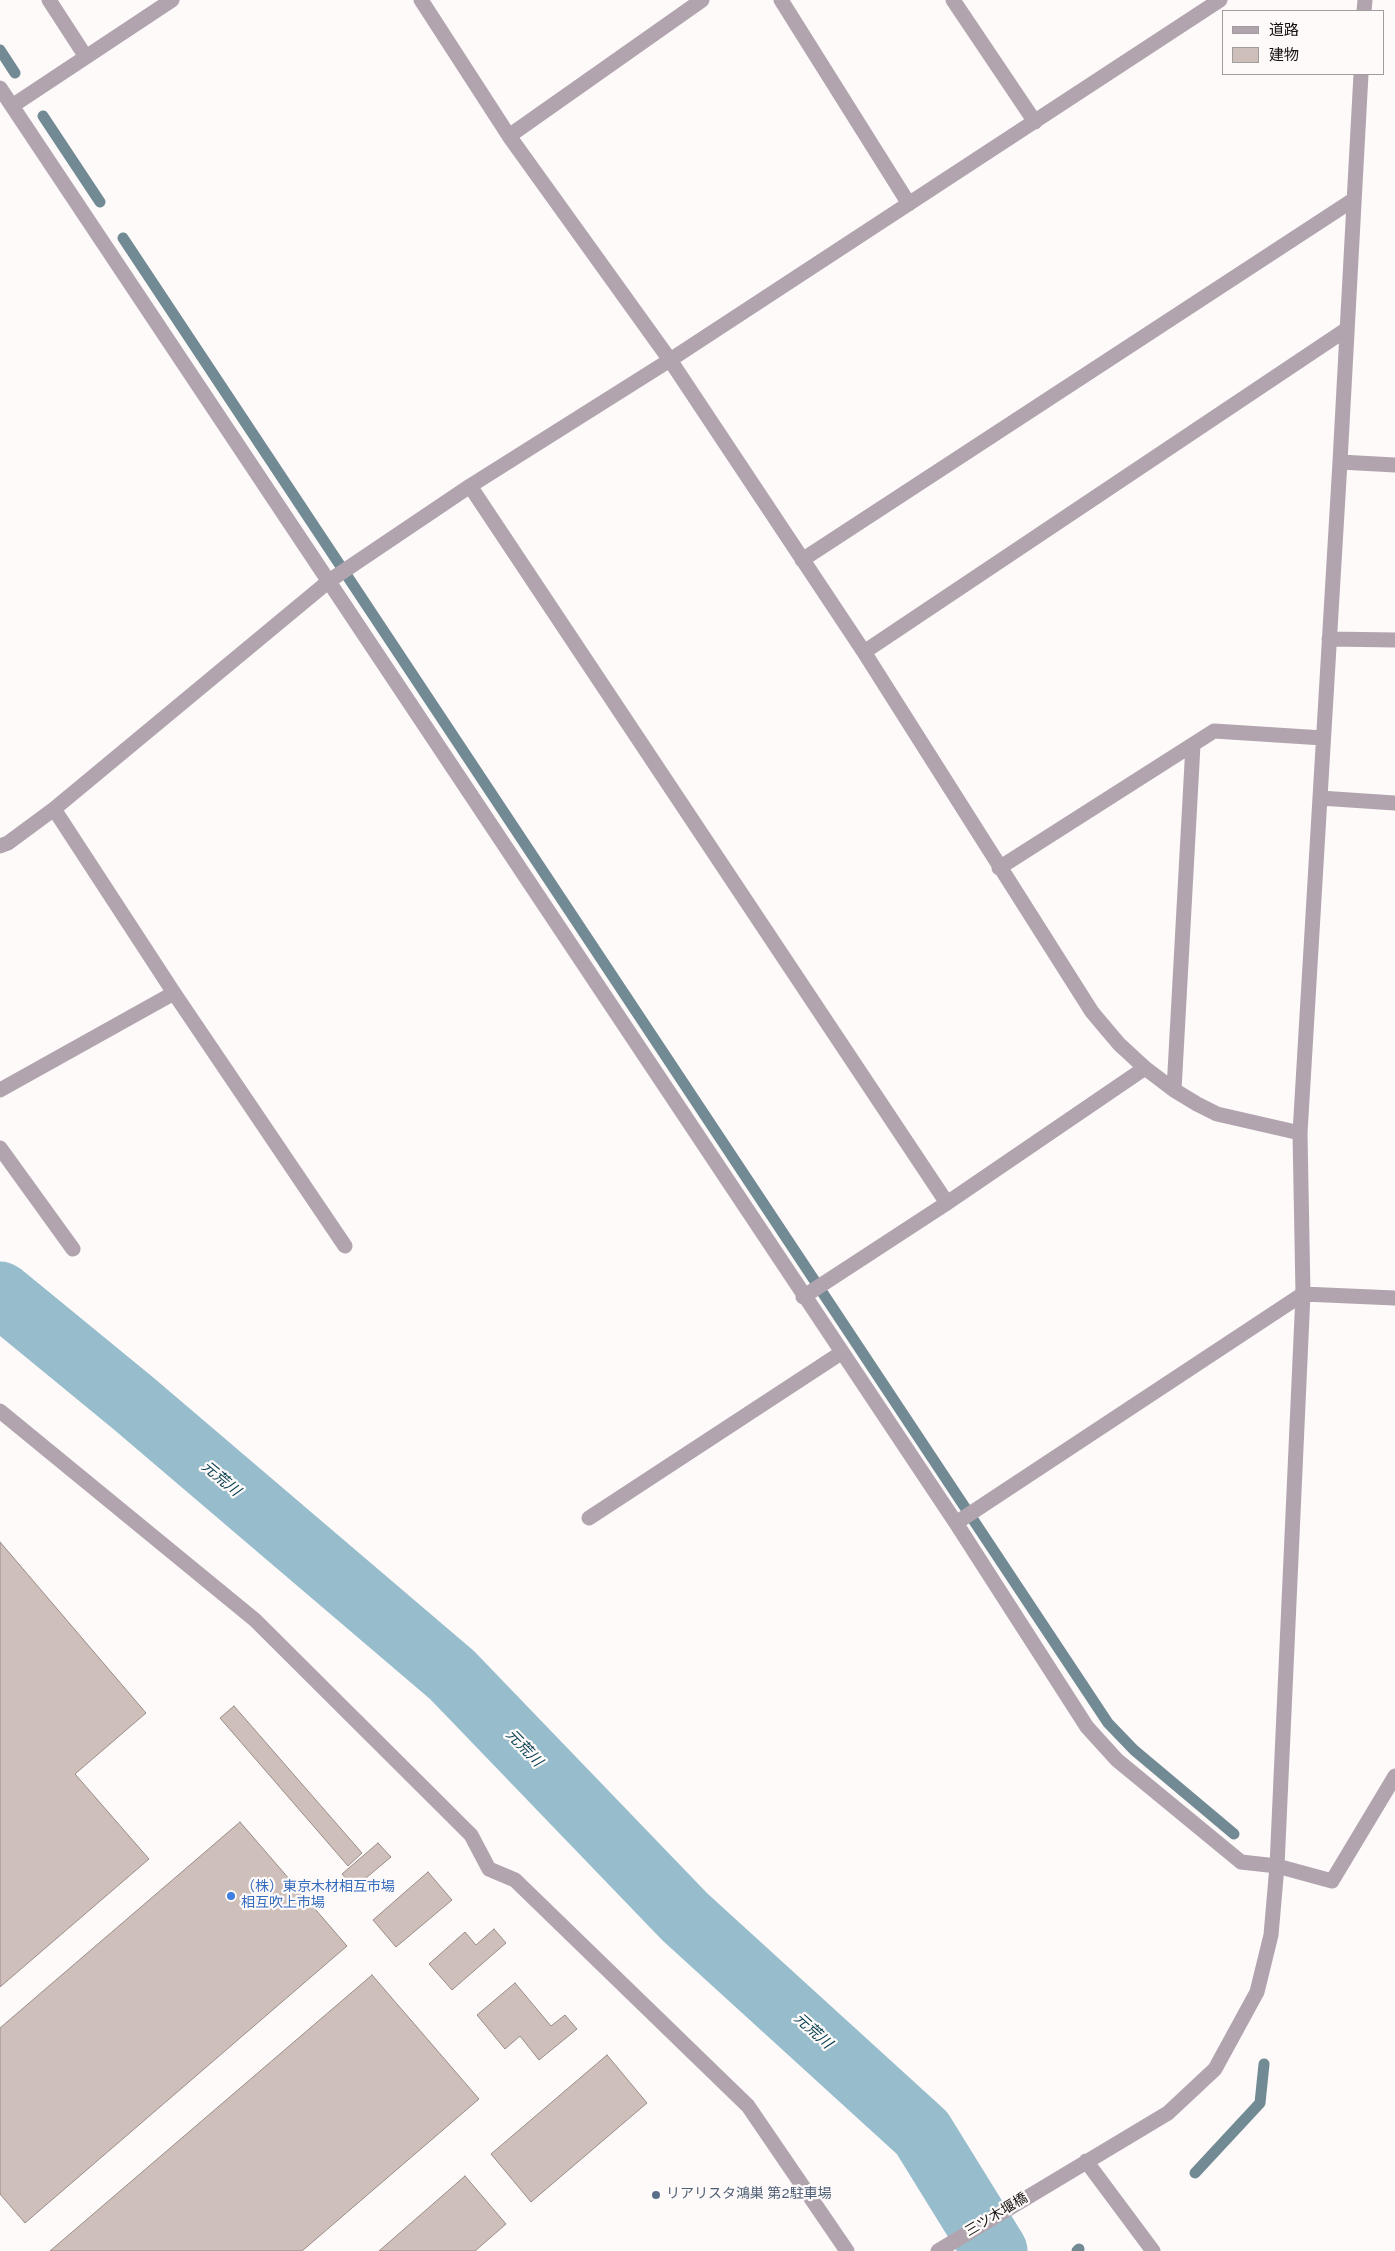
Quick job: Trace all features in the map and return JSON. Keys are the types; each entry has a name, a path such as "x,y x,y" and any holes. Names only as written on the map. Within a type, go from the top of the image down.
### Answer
{"street":[{"path":"49,0 86,56"},
{"path":"12,106 172,0"},
{"path":"421,0 508,136 670,360 864,652 999,868 1092,1012 1119,1044 1145,1068 1174,1090 1197,1104 1217,1114 1300,1134"},
{"path":"508,136 702,0"},
{"path":"781,0 909,204"},
{"path":"953,0 1035,122"},
{"path":"0,846 54,809 329,581 470,486 670,360 1220,0"},
{"name":"三ツ木堰橋","path":"938,2251 1168,2113 1215,2069 1257,1992 1271,1935 1277,1866 1304,1294 1300,1134 1340,462 1360,75"},
{"path":"0,88 803,1297 956,1523 1088,1727 1117,1760 1241,1862 1277,1866 1332,1881 1395,1776"},
{"path":"802,560 1353,200"},
{"path":"864,652 1347,329"},
{"path":"1340,462 1395,465"},
{"path":"470,486 947,1203"},
{"path":"1329,639 1395,640"},
{"path":"999,868 1214,731 1323,738"},
{"path":"1174,1090 1193,746"},
{"path":"1320,798 1395,802"},
{"path":"54,809 174,993 345,1246"},
{"path":"0,1090 174,993"},
{"path":"803,1297 947,1203 1145,1068"},
{"path":"0,1148 72,1249"},
{"path":"956,1523 1304,1294 1395,1298"},
{"path":"589,1518 841,1353"},
{"path":"0,1411 255,1620 471,1835 489,1869 515,1880 748,2106 847,2251"},
{"path":"1086,2162 1153,2251"}],"building":[{"path":"0,1542 146,1713 75,1774 149,1859 0,1987"},
{"path":"234,1706 362,1853 348,1866 220,1718"},
{"path":"240,1822 347,1946 25,2223 0,2194 0,2028"},
{"path":"378,1843 391,1857 354,1888 342,1874"},
{"path":"428,1872 452,1900 396,1947 373,1920"},
{"path":"494,1929 506,1943 452,1990 429,1964 465,1932 476,1945"},
{"path":"372,1975 479,2099 302,2251 50,2251"},
{"path":"515,1983 551,2026 565,2015 577,2029 539,2060 520,2036 505,2049 477,2015"},
{"path":"607,2055 647,2103 531,2202 491,2154"},
{"path":"465,2176 506,2224 475,2251 379,2251"}],"waterway":[{"path":"0,50 15,73"},
{"path":"43,116 100,202"},
{"path":"123,238 1108,1723 1134,1750 1234,1834"},
{"name":"元荒川","path":"0,1294 133,1403 452,1675 685,1917 922,2133 995,2251"},
{"path":"1195,2173 1260,2103 1264,2064"}],"place":[{"name":"（株）東京木材相互市場 相互吹上市場","path":"231,1896"},
{"name":"リアリスタ鴻巣 第2駐車場","path":"656,2195"}]}
